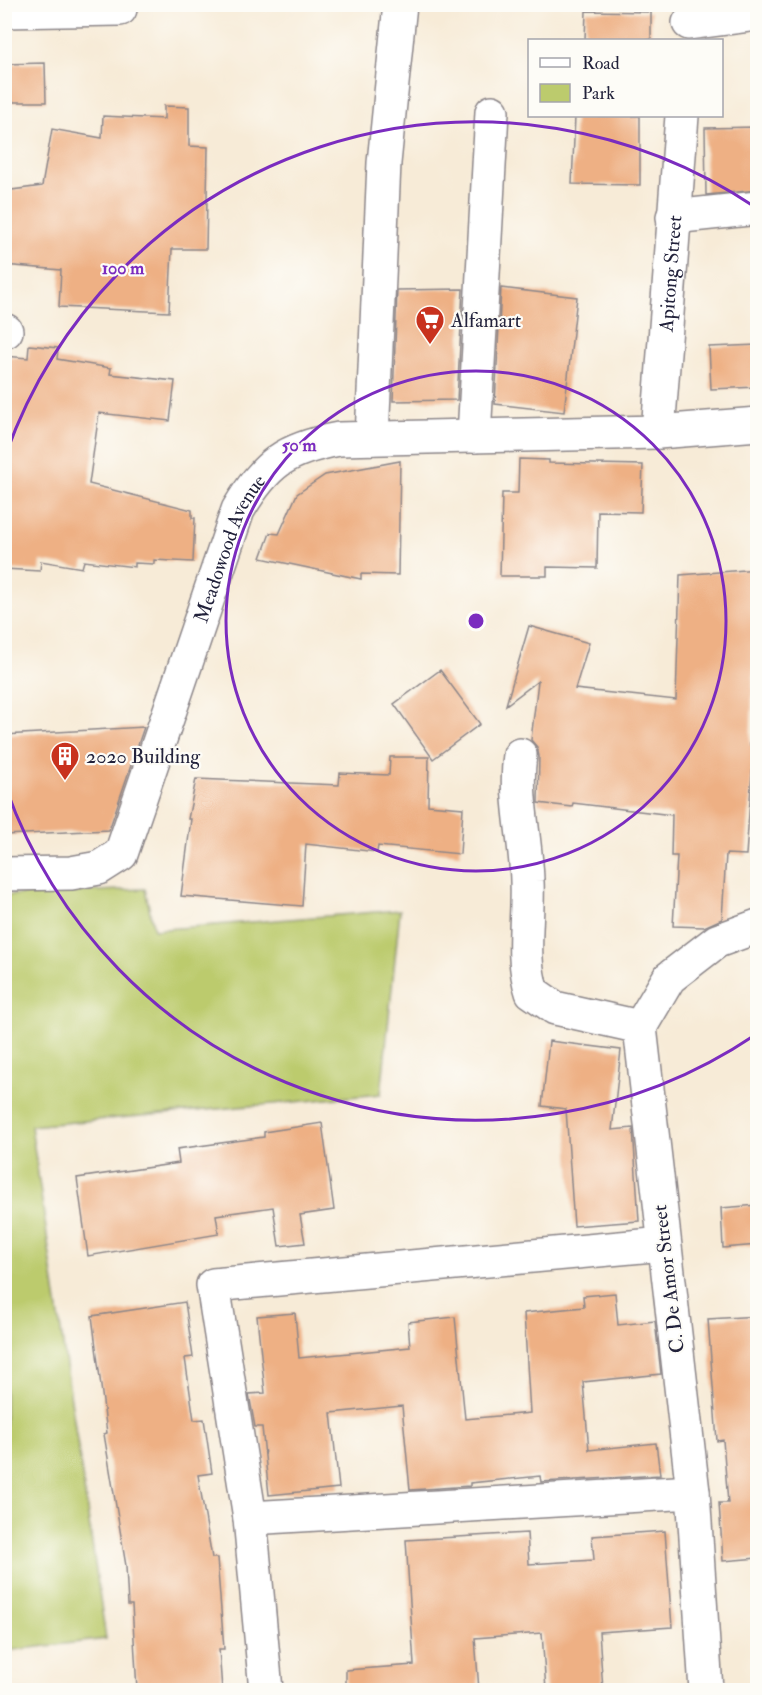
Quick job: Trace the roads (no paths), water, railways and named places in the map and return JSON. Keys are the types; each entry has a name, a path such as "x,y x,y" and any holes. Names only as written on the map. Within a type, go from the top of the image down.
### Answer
{"street":[{"path":"4,11 120,9 120,4"},
{"path":"372,438 384,163 400,4"},
{"path":"689,22 758,14"},
{"path":"474,436 492,112"},
{"name":"Apitong Street","path":"658,432 682,117"},
{"path":"673,217 758,208"},
{"name":"Meadowood Avenue","path":"4,874 71,873 99,868 121,854 238,510 256,479 278,461 304,446 339,439 658,432 758,424"},
{"path":"519,755 517,794 525,838 526,955 532,992 555,1008 640,1027 669,978 717,941 758,926"},
{"name":"C. De Amor Street","path":"640,1027 693,1492 706,1690"},
{"path":"266,1690 250,1518 213,1285 664,1244"},
{"path":"250,1518 693,1492"}],"place":[{"name":"Alfamart","path":"430,346"},
{"name":"2020 Building","path":"65,782"}]}
